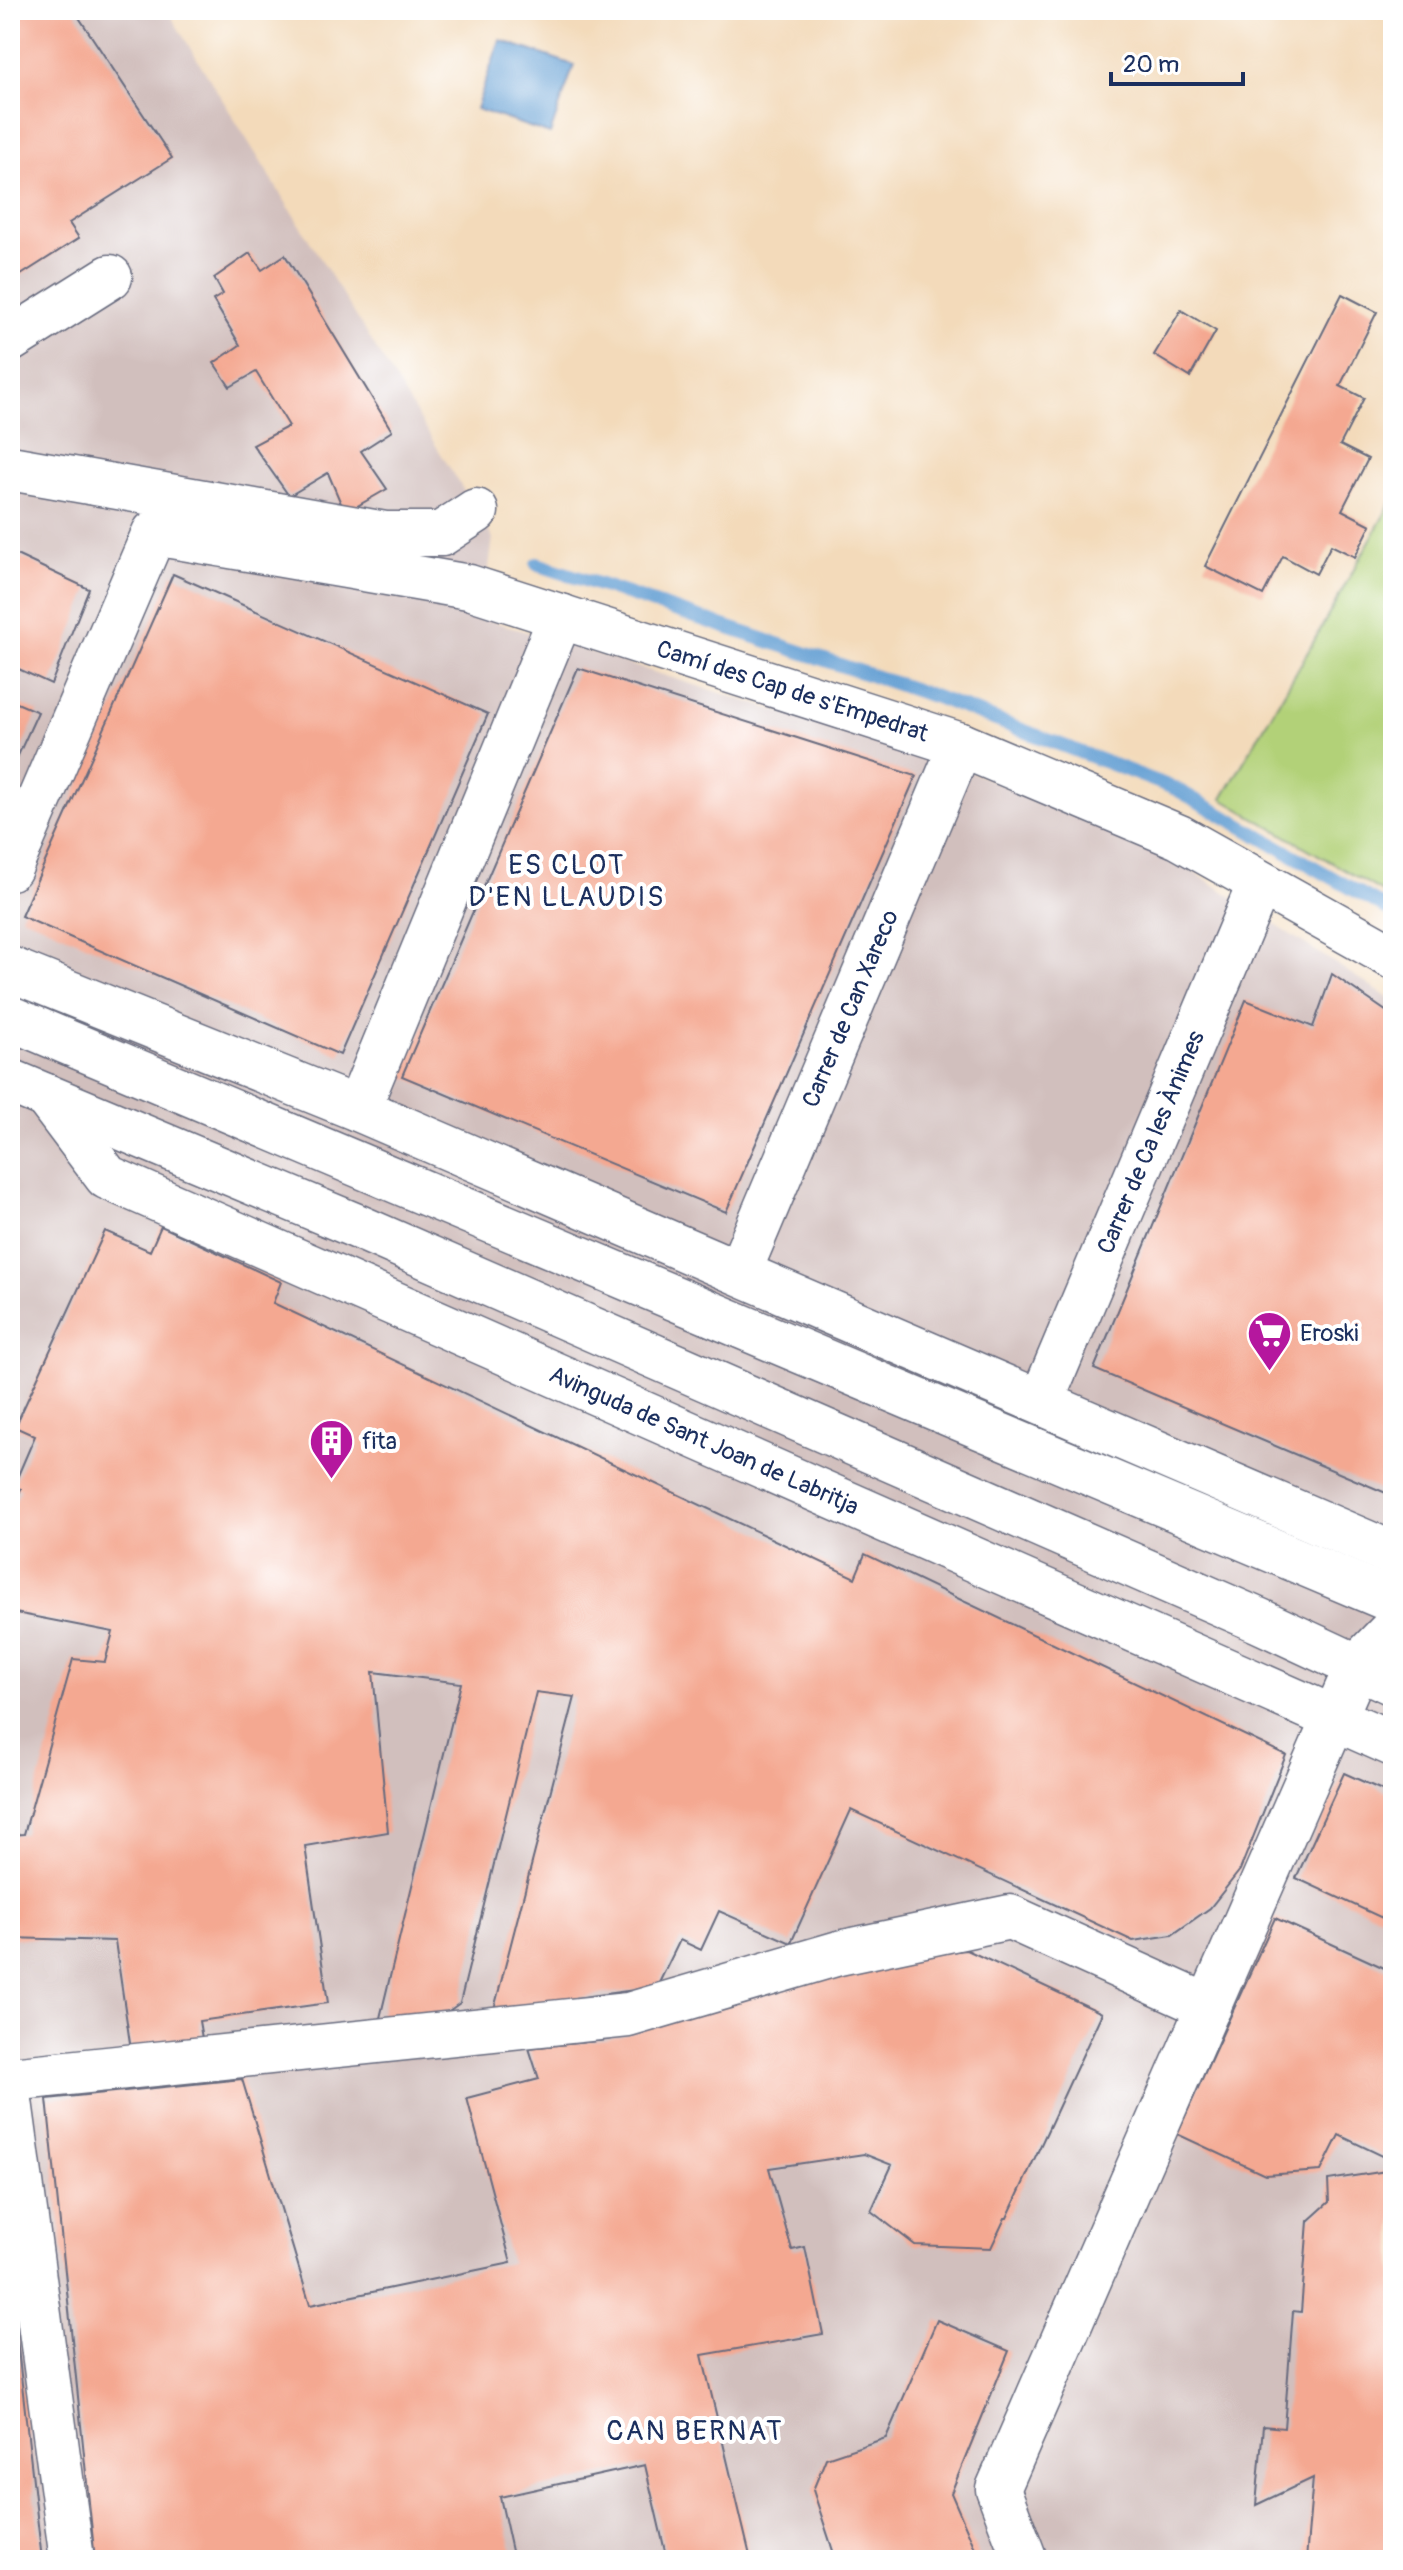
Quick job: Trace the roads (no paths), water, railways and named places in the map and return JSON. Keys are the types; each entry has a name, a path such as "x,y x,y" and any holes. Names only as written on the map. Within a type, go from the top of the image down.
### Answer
{"street":[{"path":"10,340 110,277"},
{"path":"10,468 385,534 441,534 476,511"},
{"name":"Camí des Cap de s'Empedrat","path":"10,868 154,533 469,587 961,745 1179,837 1393,957"},
{"path":"358,1109 561,616"},
{"name":"Carrer de Can Xareco","path":"739,1272 961,745"},
{"name":"Carrer de Ca les Ànimes","path":"1041,1402 1260,883"},
{"path":"10,969 358,1109 1393,1554"},
{"path":"10,1018 1393,1601"},
{"name":"Avinguda de Sant Joan de Labritja","path":"28,1089 354,1225 1375,1674"},
{"name":"Avinguda de Sant Joan de Labritja","path":"28,1089 107,1177 1393,1744"},
{"path":"1025,2560 998,2489 1335,1719 1375,1674 1393,1629"},
{"path":"10,2079 628,2015 839,1953 1010,1917 1209,2007"},
{"path":"10,2101 71,2552"}],"water":[{"path":"500,40 574,65 550,134 476,109"}],"waterway":[{"path":"537,564 933,696 1176,789 1393,912"}],"place":[{"name":"Eroski","path":"1269,1372"},
{"name":"fita","path":"331,1480"}],"district":[{"name":"ES CLOT D'EN LLAUDIS","path":"567,881"},
{"name":"CAN BERNAT","path":"695,2431"}]}
